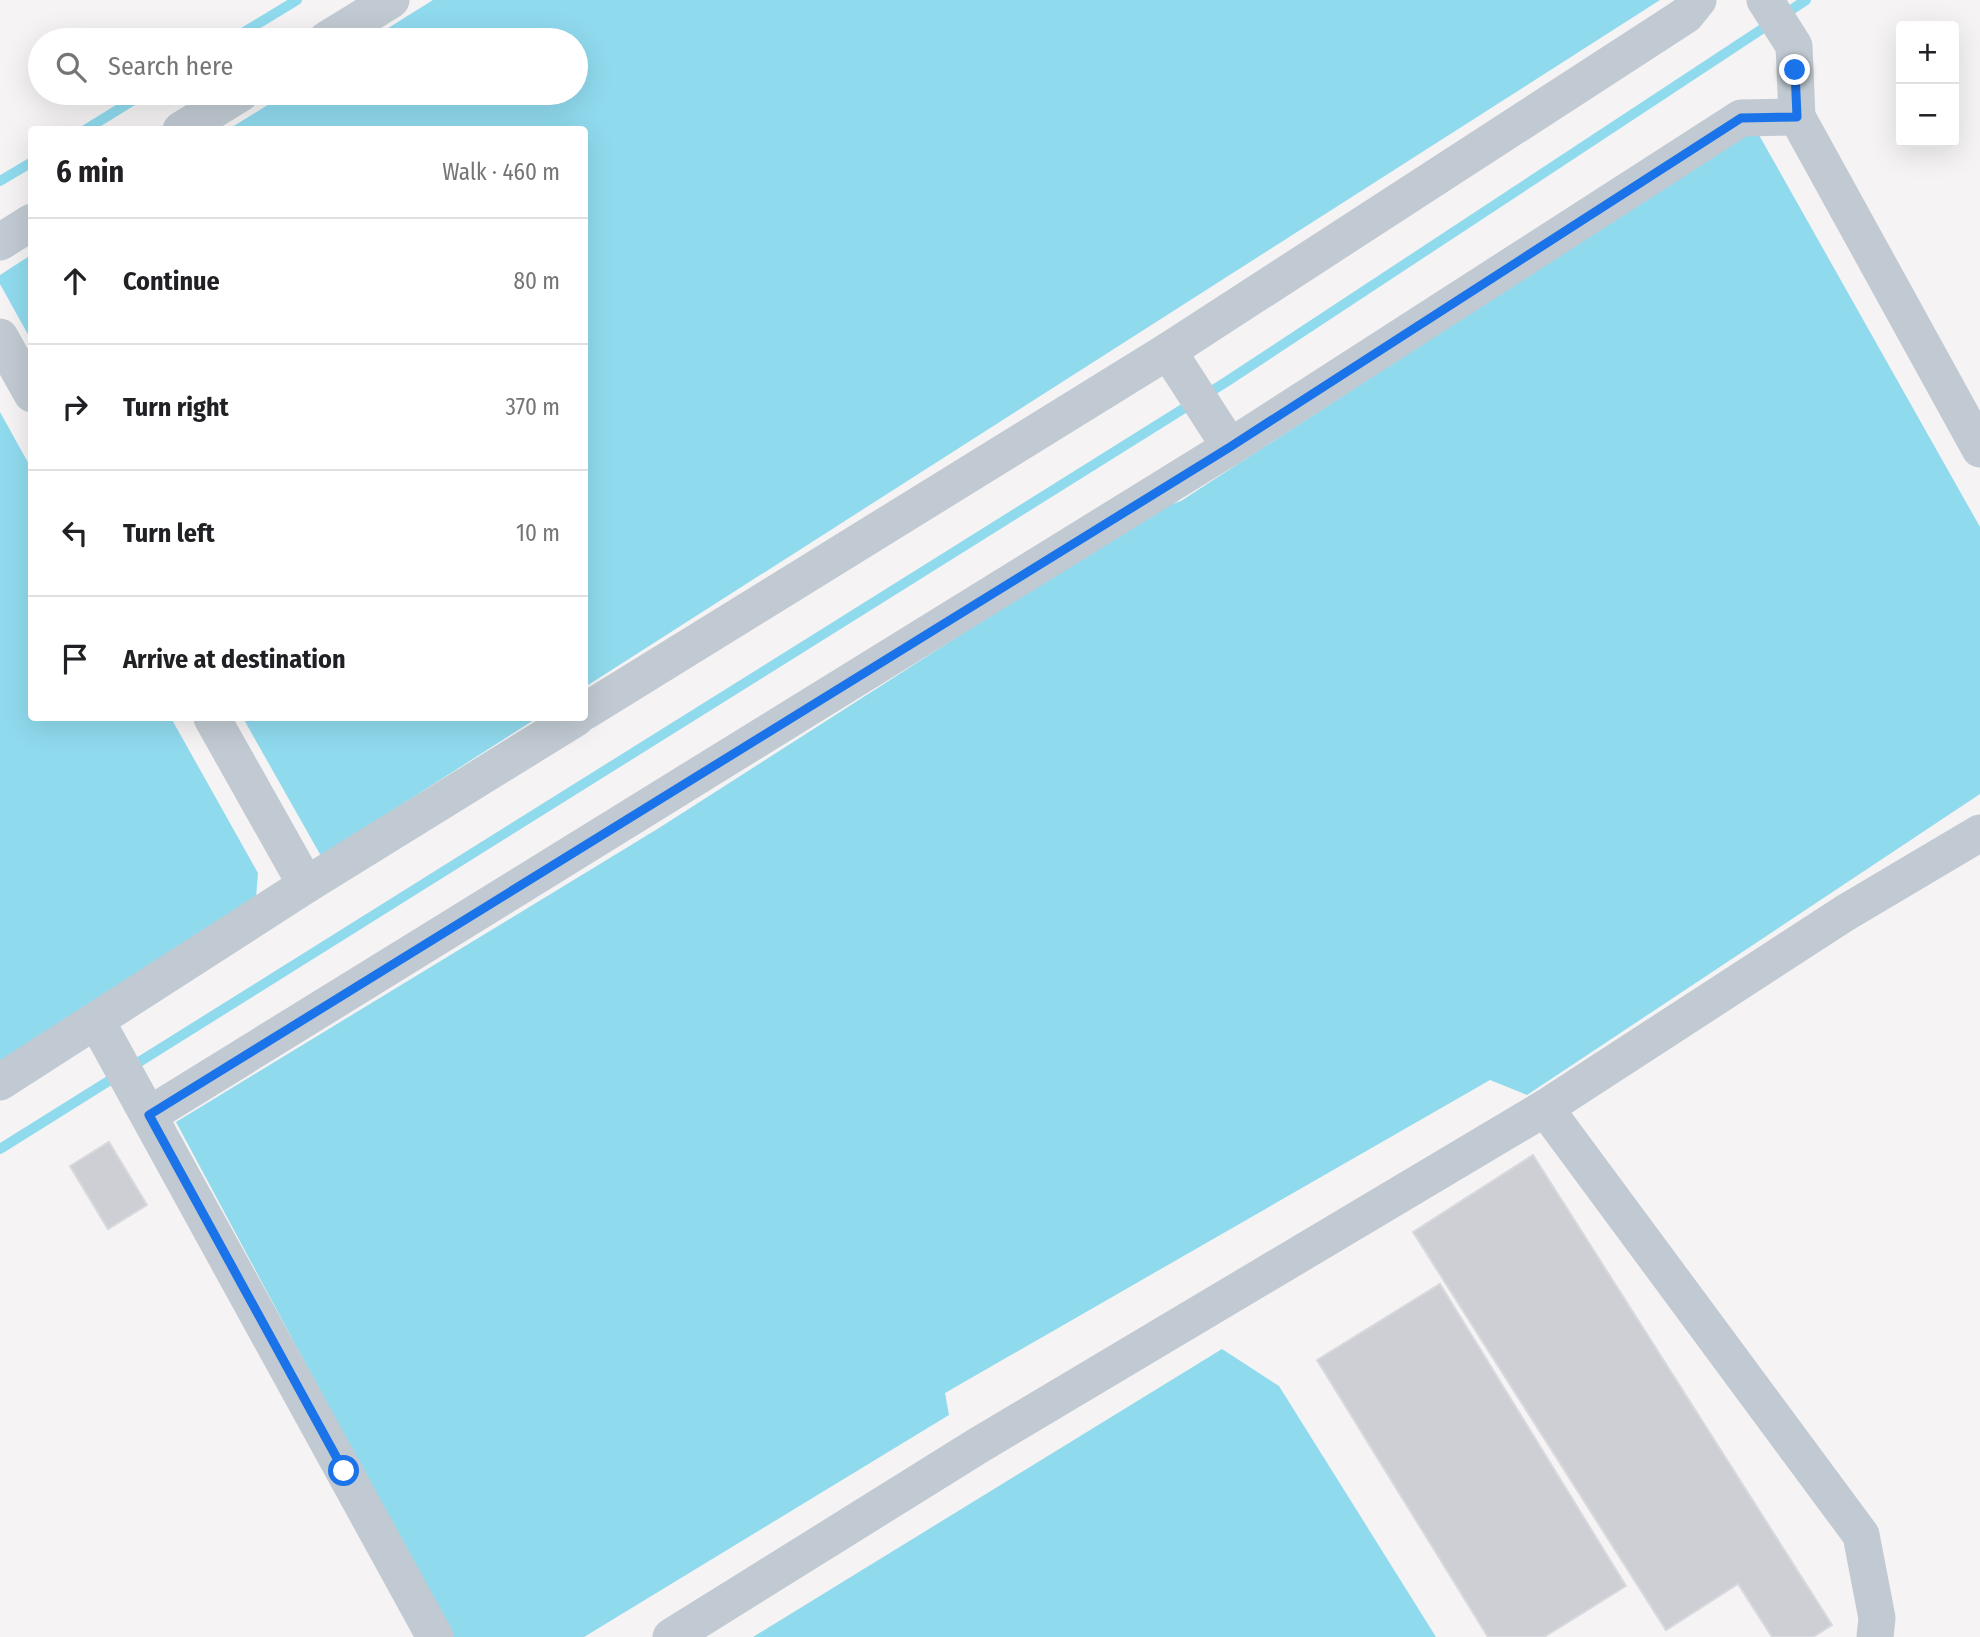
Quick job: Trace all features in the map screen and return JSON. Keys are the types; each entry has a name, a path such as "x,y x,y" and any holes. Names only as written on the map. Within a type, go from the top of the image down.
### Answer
{"lane":[{"path":"346,28 391,0"},
{"path":"588,710 1168,351 1686,15 1698,0"},
{"path":"1765,0 1794,46 1797,117 1980,449"},
{"path":"187,126 222,105"},
{"path":"149,1115 1230,447 1741,118 1797,117"},
{"path":"0,242 28,224"},
{"path":"0,337 28,387"},
{"path":"1168,351 1230,447"},
{"path":"214,721 306,885"},
{"path":"0,1082 306,885 571,721"},
{"path":"671,1637 979,1445 1545,1108 1845,912 1980,833"},
{"path":"97,1021 435,1637"},
{"path":"1545,1108 1861,1535 1877,1618 1875,1637"}],"water":[{"path":"433,0 1660,0 588,685 588,126 234,126 268,105 588,105 588,28 388,28"},
{"path":"1755,128 1980,527 1980,794 1527,1095 1490,1080 945,1393 949,1415 584,1637 452,1637 176,1122 659,828 1157,509 1181,501"},
{"path":"28,257 28,335 0,284 0,275"},
{"path":"0,412 28,463 28,721 173,721 258,873 256,898 0,1064"},
{"path":"245,721 532,721 321,856"},
{"path":"1222,1349 1279,1386 1436,1637 753,1637"}],"building":[{"path":"109,1142 147,1205 108,1229 70,1166"},
{"path":"1533,1155 1832,1625 1813,1637 1772,1637 1738,1584 1666,1630 1413,1232"},
{"path":"1440,1284 1626,1586 1544,1637 1488,1637 1317,1360"}],"waterway":[{"path":"251,28 297,0"},
{"path":"0,1149 1226,382 1806,0"},
{"path":"91,126 126,105"},
{"path":"0,181 28,164"}],"route":[{"path":"344,1471 149,1115 1230,447 1741,118 1797,117 1795,70"}]}
